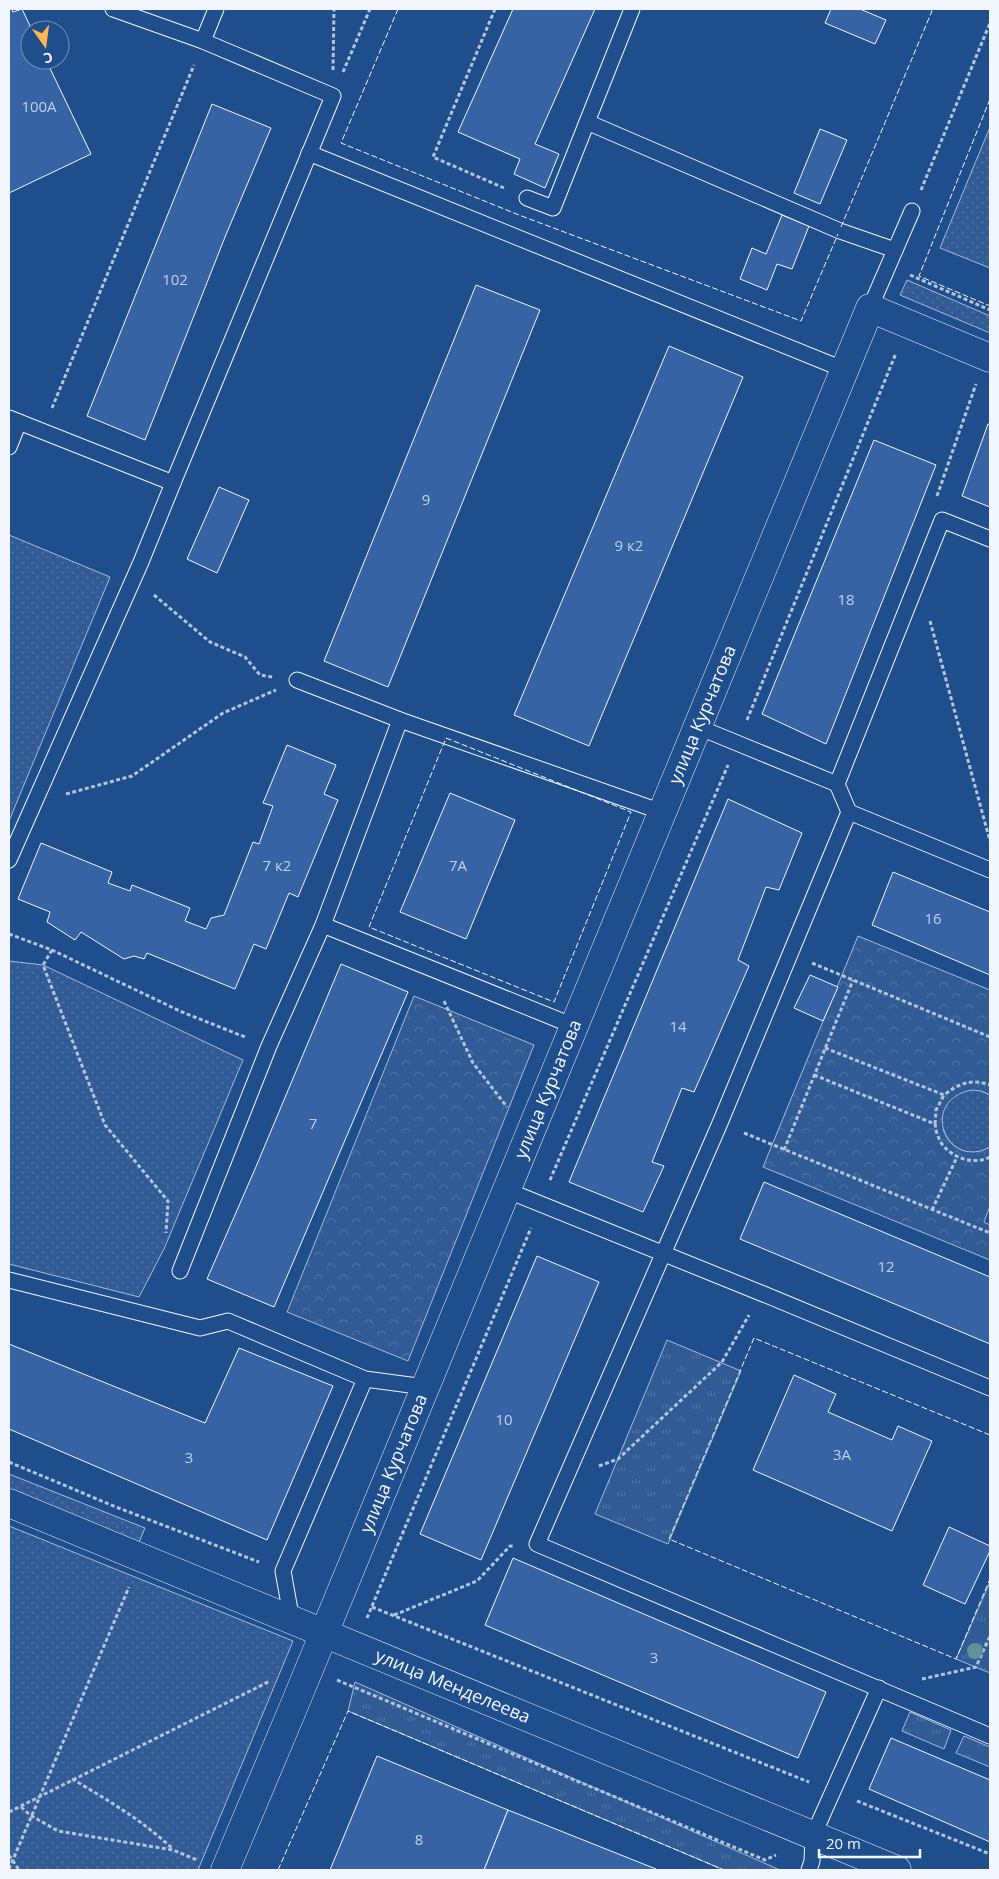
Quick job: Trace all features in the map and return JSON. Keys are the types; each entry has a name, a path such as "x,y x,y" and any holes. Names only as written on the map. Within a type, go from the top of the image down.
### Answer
{"street":[{"name":"улица Курчатова","path":"215,1867 324,1634 870,308"},
{"path":"870,308 984,369"},
{"name":"улица Менделеева","path":"9,1503 897,1870"}],"lane":[{"path":"9,860 141,562 333,96 203,41 113,9"},
{"path":"203,41 216,9"},
{"path":"527,198 553,208 632,9"},
{"path":"587,122 840,231 895,250"},
{"path":"309,153 845,370"},
{"path":"870,308 912,211"},
{"path":"9,447 14,420 173,483"},
{"path":"990,539 942,520 837,784 848,812 720,1123 537,1544 990,1736"},
{"path":"297,680 400,720 662,812"},
{"path":"180,1271 269,1046 324,925 400,720"},
{"path":"698,727 837,784"},
{"path":"848,812 990,870"},
{"path":"324,925 574,1026"},
{"path":"506,1190 990,1388"},
{"path":"9,1280 200,1328 228,1321 365,1379 425,1387"},
{"path":"292,1621 284,1572 365,1379"},
{"path":"809,1870 812,1861 813,1836 879,1688"}],"path":[{"path":"333,96 334,9"},
{"path":"333,96 370,9"},
{"path":"495,9 433,157 527,198"},
{"path":"912,211 990,23"},
{"path":"43,431 203,41"},
{"path":"888,266 990,310"},
{"path":"340,1683 541,1205 558,1160 737,743 899,346"},
{"path":"942,520 936,495 984,369"},
{"path":"141,562 155,596 210,642 245,657 260,675 297,680"},
{"path":"920,579 990,841"},
{"path":"35,802 132,776 223,713 297,680"},
{"path":"9,934 52,950 182,1012 269,1046"},
{"path":"52,950 43,965 105,1125 168,1201 164,1249 180,1271"},
{"path":"791,954 990,1037"},
{"path":"429,969 473,1063 529,1135"},
{"path":"784,1150 853,980"},
{"path":"826,1048 944,1095"},
{"path":"814,1075 935,1124"},
{"path":"990,1085 984,1082 970,1081 956,1086 944,1095 936,1110 935,1124 938,1137 945,1149 957,1157 972,1161 990,1157"},
{"path":"720,1123 990,1232"},
{"path":"932,1210 957,1157"},
{"path":"564,1479 618,1460 722,1362 761,1293"},
{"path":"9,1462 284,1572"},
{"path":"9,1869 38,1796 157,1522"},
{"path":"394,1616 477,1581 510,1546 537,1544"},
{"path":"340,1594 990,1854"},
{"path":"879,1688 976,1667 990,1636"},
{"path":"9,1812 313,1660 340,1683 765,1860 813,1836"},
{"path":"72,1779 107,1799 152,1829 173,1850"},
{"path":"21,1807 30,1815 58,1831 173,1850 215,1867"},
{"path":"9,1855 19,1870"}],"green space":[{"path":"990,127 990,268 940,248"},
{"path":"907,280 990,316 990,333 900,295"},
{"path":"9,535 110,577 9,821"},
{"path":"858,936 990,990 990,1095 981,1091 943,1129 951,1143 962,1150 975,1151 990,1147 990,1206 984,1222 990,1225 990,1260 763,1167"},
{"path":"9,961 43,965 243,1060 164,1249 139,1297 9,1264"},
{"path":"414,996 534,1045 408,1361 287,1312"},
{"path":"972,1090 990,1095 990,1147 974,1152 961,1150 951,1142 944,1131 942,1119 946,1106 955,1096"},
{"path":"667,1340 741,1371 668,1544 595,1514"},
{"path":"9,1474 145,1528 139,1542 9,1489"},
{"path":"9,1526 293,1641 198,1870 9,1870"},
{"path":"990,1582 990,1673 956,1659"},
{"path":"355,1682 780,1870 724,1870 348,1711"},
{"path":"910,1712 951,1730 944,1749 902,1731"},
{"path":"964,1736 990,1747 990,1767 956,1753"}],"building":[{"path":"9,9 12,9 13,12 22,9 27,20 20,20 20,70 51,70 91,154 9,193"},
{"path":"513,9 595,9 535,144 559,154 545,188 514,174 520,159 458,132"},
{"path":"831,9 860,9 886,20 875,44 825,23"},
{"path":"212,104 271,128 225,237 145,440 87,416"},
{"path":"820,129 847,140 820,204 794,193"},
{"path":"782,215 809,226 792,269 777,264 767,290 740,279 752,248 766,254"},
{"path":"476,285 540,310 388,687 324,661"},
{"path":"669,346 743,377 589,746 514,715"},
{"path":"988,424 990,424 990,507 962,496"},
{"path":"874,440 936,465 826,744 762,714"},
{"path":"219,487 249,500 217,573 187,559"},
{"path":"287,745 336,765 324,794 338,800 298,897 289,893 266,949 254,944 235,989 147,953 144,959 134,956 124,959 81,932 75,940 47,922 50,912 18,899 41,843 112,872 108,883 130,891 132,885 190,908 185,921 206,929 211,918 224,915 253,842 259,844 273,806 263,803"},
{"path":"450,793 515,820 466,939 400,912"},
{"path":"728,799 802,833 779,890 766,887 738,960 749,966 694,1092 682,1088 652,1162 664,1166 643,1212 569,1182"},
{"path":"893,872 990,912 990,975 872,925"},
{"path":"341,964 408,992 274,1307 207,1279"},
{"path":"810,975 838,987 823,1021 794,1008"},
{"path":"764,1182 990,1277 990,1344 740,1239"},
{"path":"537,1256 599,1282 481,1560 420,1534"},
{"path":"9,1344 205,1423 239,1348 333,1386 267,1540 9,1429"},
{"path":"794,1375 836,1394 828,1412 892,1440 898,1426 932,1441 892,1531 753,1470"},
{"path":"949,1527 990,1546 990,1551 965,1604 923,1585"},
{"path":"513,1558 826,1692 798,1758 485,1625"},
{"path":"891,1738 990,1780 990,1842 869,1789"},
{"path":"377,1756 508,1810 484,1870 330,1870"},
{"path":"508,1810 656,1869 656,1870 484,1870"}],"fence":[{"path":"398,9 341,143 519,215 801,321 838,234"},
{"path":"841,227 932,11 926,9"},
{"path":"990,99 919,276 990,306"},
{"path":"446,738 631,812 554,1002 369,927 446,738"},
{"path":"990,1435 754,1338 669,1539 956,1659 990,1579"},
{"path":"278,1870 348,1711 724,1870"}]}
